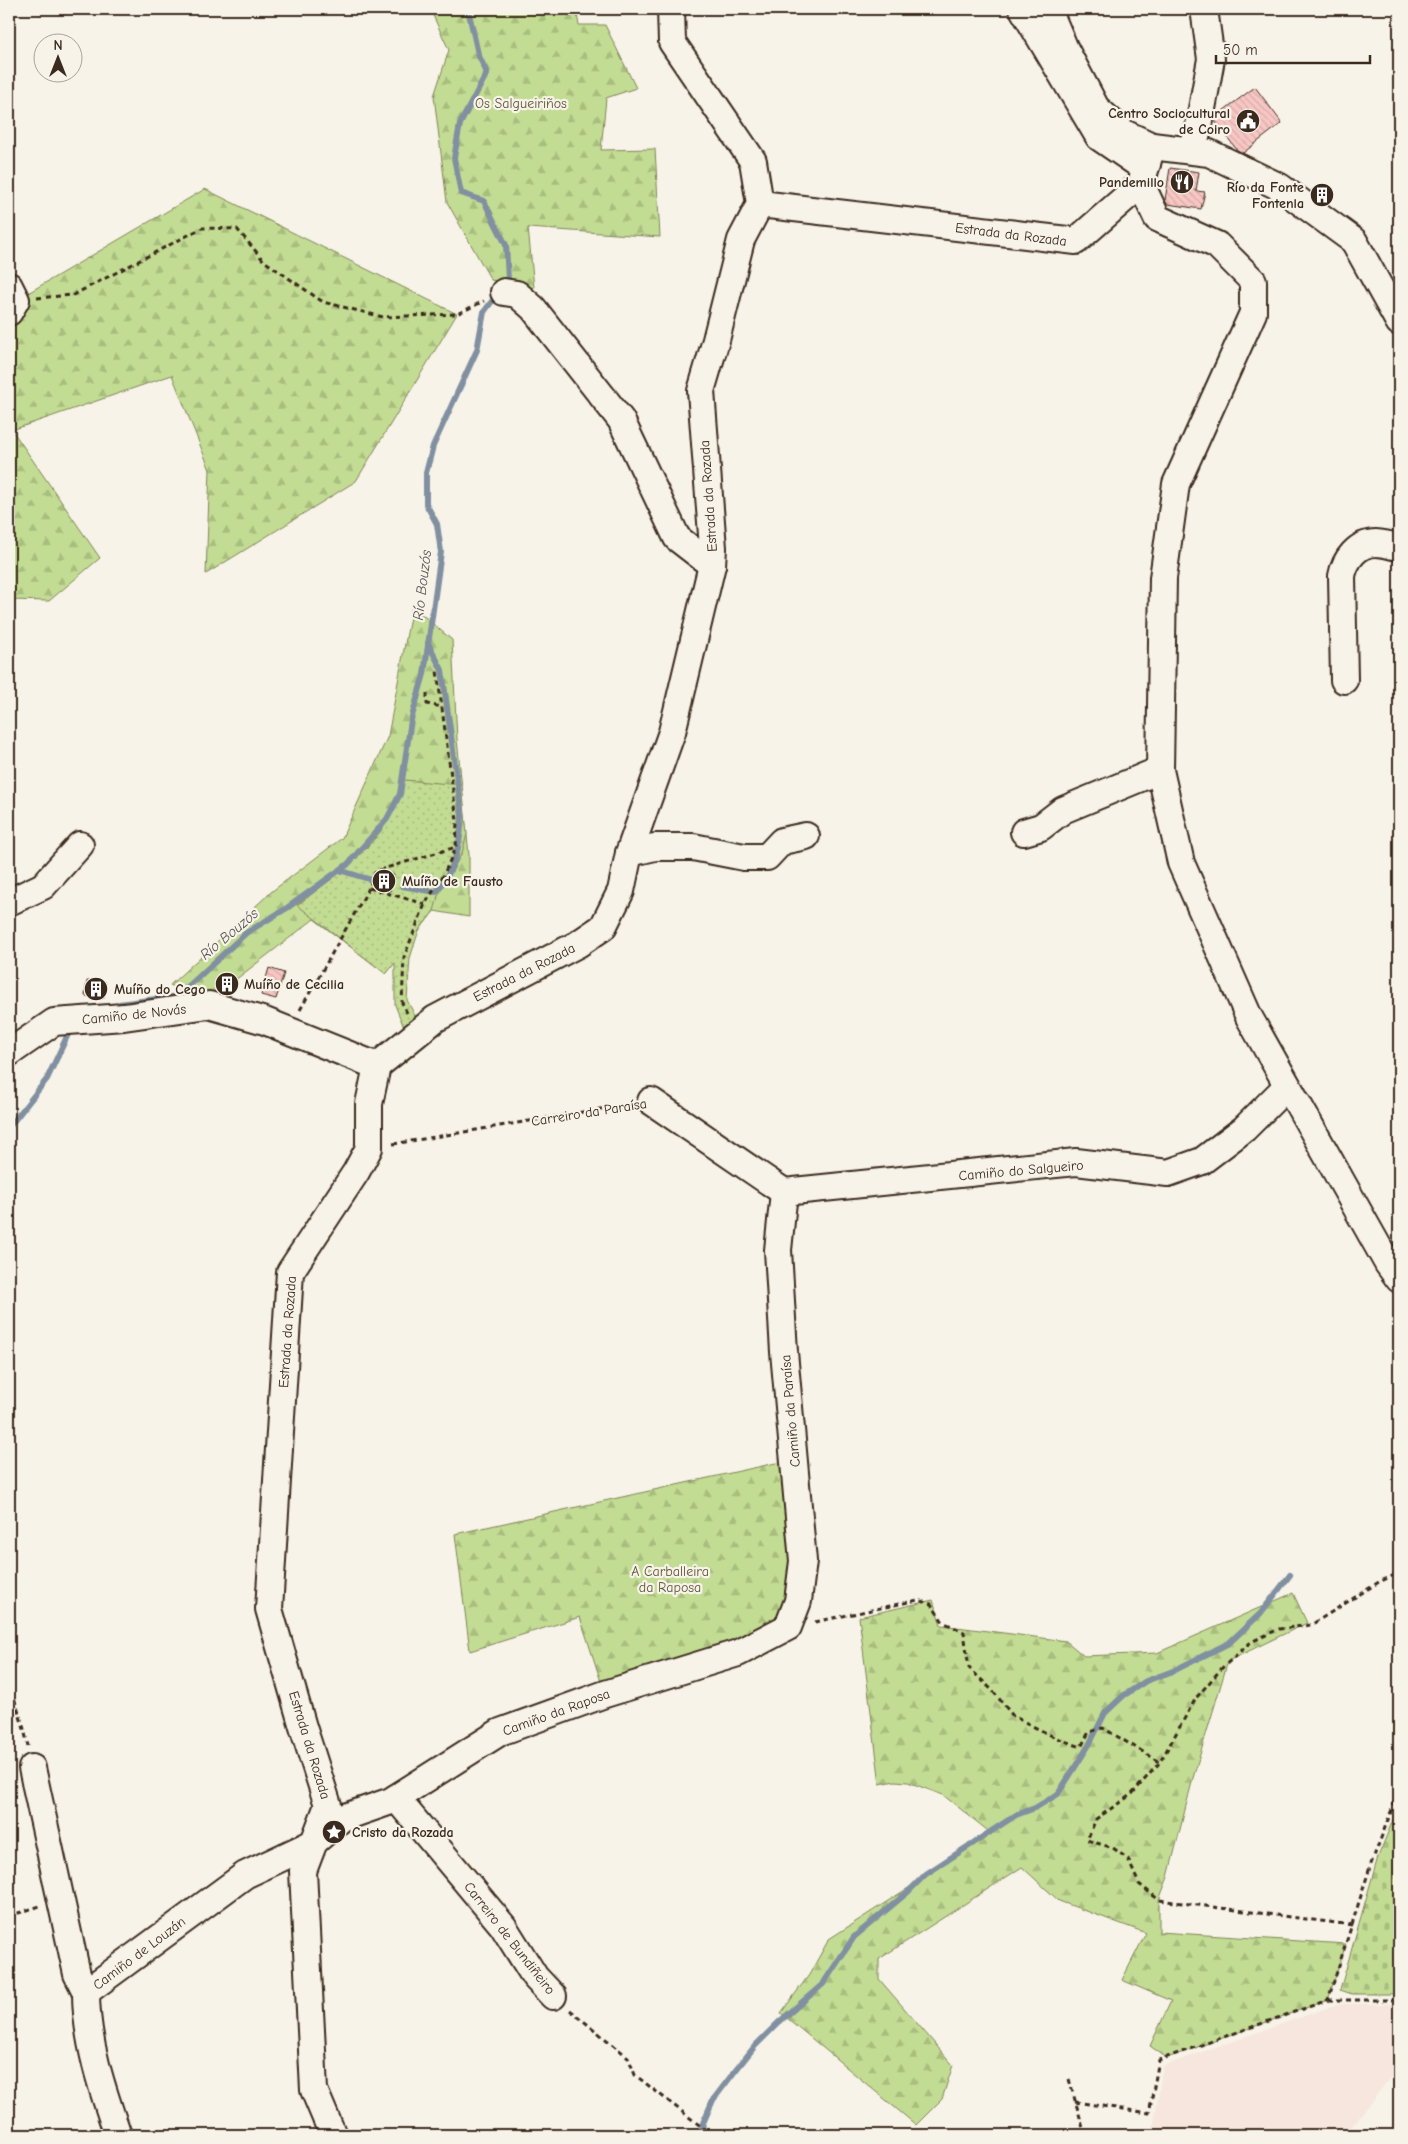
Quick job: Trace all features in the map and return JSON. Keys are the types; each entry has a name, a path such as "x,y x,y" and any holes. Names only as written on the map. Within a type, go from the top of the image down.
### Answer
{"street":[{"path":"671,9 672,42 753,161 760,204"},
{"path":"1023,9 1099,137 1137,163 1147,165 1190,150 1210,153 1280,187 1354,241 1399,322"},
{"path":"1048,9 1065,49 1096,108 1124,133 1147,165 1157,218 1217,245 1252,281 1253,313 1176,484 1162,578 1160,770 1181,863 1249,1018 1388,1264 1399,1279"},
{"path":"1190,150 1198,131 1212,59 1204,9"},
{"name":"Estrada da Rozada","path":"333,2135 314,2090 303,1871 328,1805 269,1609 290,1272 356,1172 369,1148 369,1104 377,1066 435,1019 578,944 603,927 621,892 630,853 672,732 712,565 713,548 701,391 741,240 760,204 1076,241 1147,165"},
{"path":"496,296 517,294 533,308 621,420 677,538 712,565"},
{"path":"1344,680 1342,576 1344,565 1348,558 1359,549 1374,543 1399,547"},
{"path":"1024,832 1040,827 1063,810 1160,770"},
{"path":"630,853 655,847 693,847 744,857 767,857 782,841 806,836"},
{"path":"9,902 43,886 80,845"},
{"name":"Camiño de Novás","path":"9,1053 54,1022 124,1017 210,1005 265,1021 377,1066"},
{"name":"Camiño do Salgueiro","path":"784,1192 1076,1162 1168,1173 1202,1161 1244,1130 1287,1086"},
{"name":"Carreiro da Paraísa","path":"651,1101 784,1192"},
{"name":"Camiño da Paraísa","path":"784,1192 778,1250 784,1352 803,1561 798,1602 788,1627"},
{"name":"Camiño da Raposa","path":"314,1843 342,1818 396,1798 500,1732 605,1694 738,1653 788,1627"},
{"name":"Camiño de Louzán","path":"32,1768 77,1974 86,1992 246,1875 314,1843"},
{"name":"Carreiro de Bundiñeiro","path":"396,1798 503,1926 535,1977 553,1996"},
{"path":"86,1992 88,2027 103,2091 118,2135"}],"path":[{"path":"11,299 72,295 202,228 237,229 264,261 323,302 383,317 458,314 496,296"},
{"path":"415,1035 402,1003 404,957 425,904 443,876 456,847 457,821 437,671"},
{"path":"426,693 427,704 442,707"},
{"path":"289,1030 370,887 376,871 456,847"},
{"path":"370,887 425,904"},
{"name":"Carreiro da Paraísa","path":"369,1148 651,1101"},
{"path":"9,1315 11,1319 9,1432"},
{"path":"1352,1925 1159,1900 1139,1884 1128,1859 1113,1848 1087,1840 1096,1819 1132,1794 1160,1762 1196,1698 1222,1668 1251,1642 1279,1629 1311,1625 1379,1582 1399,1573"},
{"path":"788,1627 918,1600 931,1604 943,1622 964,1632 969,1668 992,1690 1013,1716 1054,1737 1081,1747 1090,1732 1103,1728 1160,1762"},
{"path":"9,1682 24,1728 32,1768"},
{"path":"1328,2000 1371,1864 1399,1791"},
{"path":"9,1916 60,1901"},
{"name":"Carreiro de Bundiñeiro","path":"553,1996 628,2057 635,2075 712,2135"},
{"path":"1075,2102 1149,2113 1160,2060 1328,2000 1399,2000"},
{"path":"1069,2079 1084,2135"}],"shaded area":[{"path":"1338,2004 1399,2004 1399,2061 1393,2074 1345,2135 1152,2135 1163,2066"}],"green space":[{"name":"Os Salgueiriños","path":"430,9 576,9 579,25 605,25 636,88 606,98 601,150 655,149 660,237 528,228 534,288 491,280 447,202 434,96 449,50"},
{"path":"205,189 457,314 356,481 206,574 210,470 172,375 12,430 100,558 49,601 9,600 9,312 16,300"},
{"path":"412,606 452,640 457,739 469,855 469,917 434,911 386,974 314,919 208,1001 170,985 271,892 342,838 388,736"},
{"path":"404,780 462,785 467,834 462,853 438,896 434,911 419,930 410,958 407,1000 422,1029 409,1040 395,1005 395,963 386,974 297,905 347,866 377,836 399,800"},
{"name":"A Carballeira da Raposa","path":"794,1459 788,1627 605,1694 580,1617 470,1651 455,1534"},
{"path":"1293,1593 1307,1623 1228,1661 1193,1778 1168,1877 1159,1900 1159,1932 1346,1944 1328,2000 1167,2058 1150,2046 1171,2001 1122,1980 1146,1933 1059,1901 1022,1867 879,1959 879,1979 953,2065 942,2099 916,2125 781,2013 809,1975 829,1939 992,1834 943,1795 908,1782 895,1781 880,1784 859,1617 933,1600 941,1625 1066,1641 1084,1656 1157,1653"},
{"path":"1399,1805 1399,1994 1352,1994 1340,1990 1378,1857"}],"building":[{"name":"Centro Sociocultural de Coiro","path":"1255,87 1282,123 1243,153 1237,150 1215,121 1216,116"},
{"name":"Pandemillo","path":"1170,168 1199,172 1196,191 1205,192 1201,209 1167,204 1165,200"},
{"name":"Muíño de Fausto","path":"379,871 394,875 390,891 374,886"},
{"path":"269,968 284,973 276,999 261,995"},
{"name":"Muíño do Cego","path":"87,981 105,982 104,998 85,996"}],"waterway":[{"name":"Río Bouzós","path":"468,9 478,54 487,73 460,124 454,158 461,193 484,201 506,245 508,279 504,285"},
{"name":"Río Bouzós","path":"119,1004 178,996 246,933 287,908 348,864 387,819 400,794 411,720 424,674 441,552 437,524 426,504 426,473 433,446 477,350 484,312 498,293"},
{"path":"402,886 436,892 443,883 456,856 461,827 462,816 442,670 428,643"},
{"path":"339,870 375,881"},
{"name":"Río Bouzós","path":"9,1127 47,1079 70,1030"},
{"path":"701,2135 703,2123 713,2100 732,2075 755,2046 823,1984 854,1937 908,1892 926,1874 1016,1815 1035,1808 1058,1794 1089,1745 1105,1713 1123,1696 1146,1681 1173,1671 1229,1643 1260,1614 1290,1575"}],"place":[{"name":"Centro Sociocultural de Coiro","path":"1248,121"},
{"name":"Pandemillo","path":"1182,182"},
{"name":"Río da Fonte Fontenla","path":"1322,195"},
{"name":"Muíño de Fausto","path":"384,881"},
{"name":"Muíño de Cecilia","path":"227,984"},
{"name":"Muíño do Cego","path":"96,989"},
{"name":"Cristo da Rozada","path":"334,1832"}]}
